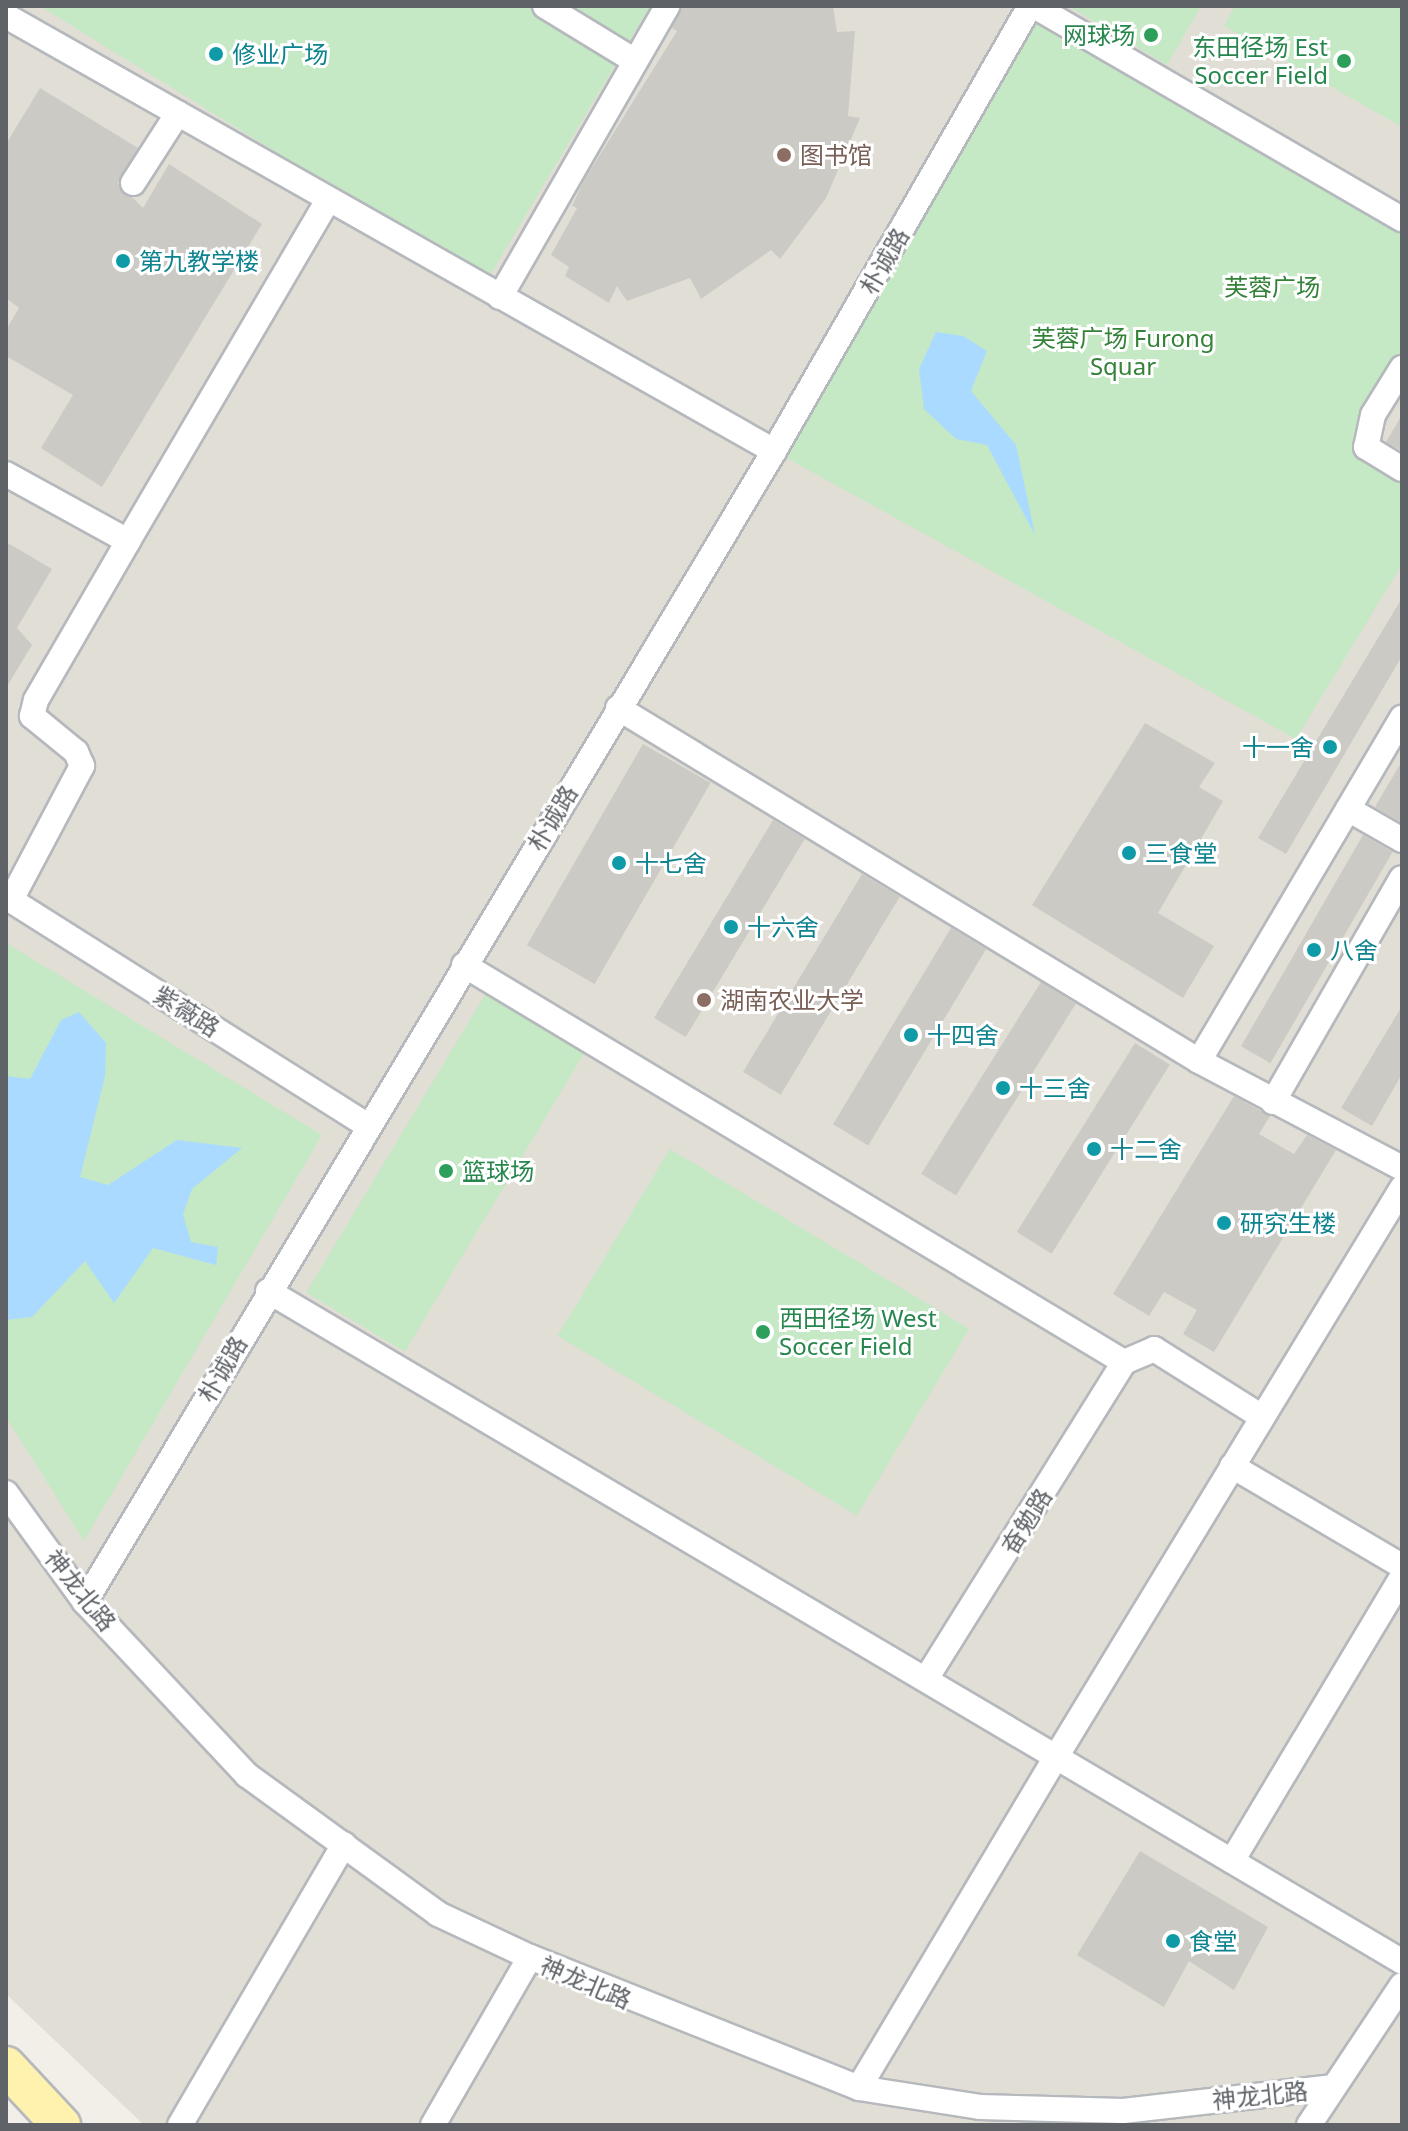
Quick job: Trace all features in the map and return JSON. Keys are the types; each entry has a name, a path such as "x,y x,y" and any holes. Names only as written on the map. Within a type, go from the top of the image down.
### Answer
{"main road":[{"path":"6,2066 61,2125"}],"street":[{"path":"545,6 635,61"},
{"path":"500,297 667,6"},
{"path":"1032,6 1402,219"},
{"name":"朴诚路","path":"268,1291 259,1303 774,451 1032,6"},
{"path":"6,16 327,202 774,451"},
{"path":"133,183 178,113"},
{"path":"8,899 82,766 76,752 32,716 36,700 327,202"},
{"path":"1402,368 1373,415 1366,447 1402,469"},
{"path":"6,474 128,541"},
{"path":"618,708 1199,1061 1402,1168"},
{"path":"1199,1061 1402,718"},
{"path":"1348,809 1402,840"},
{"path":"1273,1102 1402,878"},
{"name":"紫薇路","path":"8,899 368,1126"},
{"path":"464,965 1124,1362 1154,1349 1262,1417"},
{"path":"859,2088 1402,1188"},
{"path":"268,1291 1402,1962"},
{"name":"朴诚路","path":"85,1602 268,1291"},
{"name":"奋勉路","path":"926,1679 1124,1362"},
{"path":"1232,1466 1402,1566"},
{"name":"神龙北路","path":"6,1493 85,1602 247,1775 438,1914 530,1957 859,2088 980,2107 1123,2111 1334,2087"},
{"path":"1232,1861 1402,1577"},
{"path":"180,2125 344,1844"},
{"path":"433,2125 530,1957"},
{"path":"1309,2125 1402,1985"}],"shaded area":[{"name":"湖南农业大学","path":"6,6 1402,6 1402,2125 144,2125 6,1994"}],"green space":[{"path":"40,6 650,6 486,282"},
{"name":"芙蓉广场 Furong Squar","path":"1030,6 1296,157 1402,236 1402,381 1356,452 1402,478 1402,564 1296,739 774,451"},
{"name":"网球场","path":"1068,6 1201,6 1167,65"},
{"name":"东田径场 Est Soccer Field","path":"1235,6 1402,6 1402,127 1224,26"},
{"path":"6,943 322,1135 84,1541 6,1417"},
{"name":"篮球场","path":"488,990 587,1049 405,1352 306,1293"},
{"name":"西田径场 West Soccer Field","path":"670,1149 969,1329 857,1516 558,1336"}],"water":[{"path":"936,332 963,336 987,351 971,391 1016,445 1035,535 987,445 956,439 924,409 919,369"},
{"path":"79,1012 106,1043 105,1076 80,1177 108,1185 177,1140 242,1148 192,1189 183,1214 191,1242 218,1247 216,1265 153,1248 114,1303 85,1261 32,1317 6,1320 6,1076 30,1079 61,1020"}],"building":[{"name":"图书馆","path":"683,6 833,6 837,32 855,31 848,116 860,118 826,198 780,259 771,250 701,299 690,278 627,301 617,286 609,303 565,276 569,267 551,255 577,208 572,206 583,182 677,31 672,28"},
{"name":"第九教学楼","path":"40,88 138,148 118,183 143,208 169,164 262,224 102,487 41,448 73,395 6,356 6,330 19,308 6,298 6,144"},
{"path":"1402,415 1402,451 1386,442"},
{"path":"6,542 52,569 17,628 32,645 6,688"},
{"name":"十一舍","path":"1402,598 1402,656 1286,854 1258,838"},
{"name":"三食堂","path":"1145,723 1215,763 1199,787 1223,801 1158,913 1214,946 1183,998 1032,905"},
{"name":"十七舍","path":"643,744 711,783 595,984 527,945"},
{"path":"1402,761 1402,823 1375,807"},
{"name":"十六舍","path":"773,820 805,839 686,1037 654,1018"},
{"name":"八舍","path":"1363,835 1392,852 1270,1063 1241,1046"},
{"path":"862,874 900,897 781,1095 743,1072"},
{"name":"十四舍","path":"951,928 986,949 868,1145 833,1124"},
{"name":"十三舍","path":"1041,982 1076,1004 956,1195 921,1174"},
{"path":"1402,1006 1402,1074 1372,1126 1341,1108"},
{"name":"十二舍","path":"1135,1043 1170,1065 1052,1254 1017,1232"},
{"name":"研究生楼","path":"1234,1096 1270,1116 1259,1134 1294,1154 1307,1135 1336,1150 1214,1352 1183,1334 1197,1310 1164,1292 1149,1316 1113,1294"},
{"name":"食堂","path":"1140,1851 1268,1927 1234,1990 1189,1961 1164,2007 1077,1955"}],"place":[{"name":"网球场","path":"1151,35"},
{"name":"修业广场","path":"216,54"},
{"name":"东田径场 Est Soccer Field","path":"1344,61"},
{"name":"图书馆","path":"784,155"},
{"name":"第九教学楼","path":"123,261"},
{"name":"十一舍","path":"1330,747"},
{"name":"三食堂","path":"1129,853"},
{"name":"十七舍","path":"619,863"},
{"name":"十六舍","path":"731,927"},
{"name":"八舍","path":"1314,950"},
{"name":"湖南农业大学","path":"704,1000"},
{"name":"十四舍","path":"911,1035"},
{"name":"十三舍","path":"1003,1088"},
{"name":"十二舍","path":"1094,1149"},
{"name":"篮球场","path":"446,1171"},
{"name":"研究生楼","path":"1224,1223"},
{"name":"西田径场 West Soccer Field","path":"763,1332"},
{"name":"食堂","path":"1173,1941"}],"park label":[{"name":"芙蓉广场","path":"1272,287"}]}
